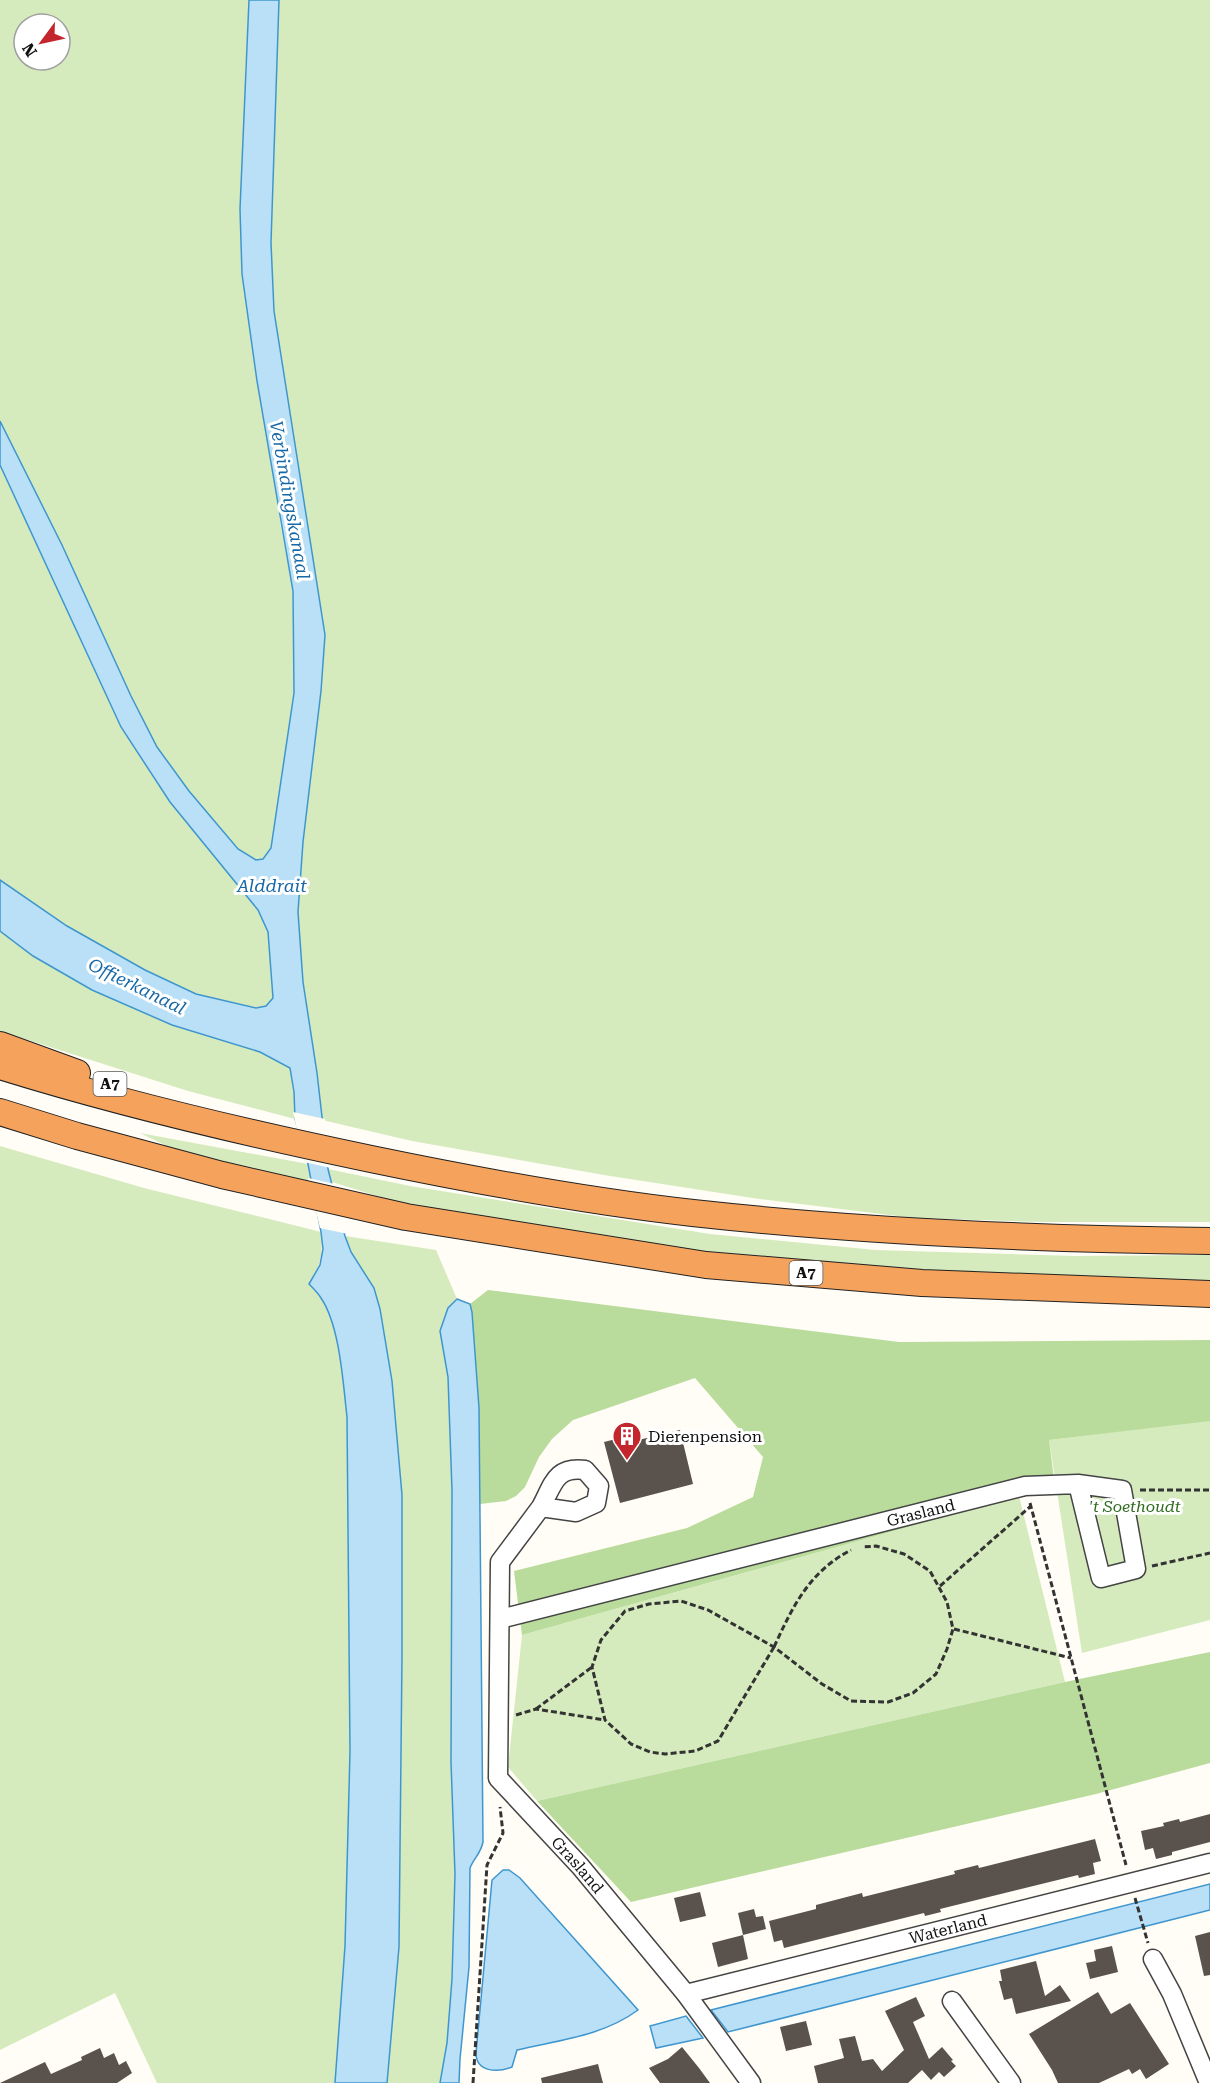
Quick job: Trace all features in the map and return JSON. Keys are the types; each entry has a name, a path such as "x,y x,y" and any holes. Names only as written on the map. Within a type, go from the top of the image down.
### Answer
{"highway":[{"name":"A7","path":"0,1046 163,1103 218,1127"},
{"name":"A7","path":"0,1066 74,1089 218,1127 480,1182 690,1213 805,1224 1045,1239 1210,1241"},
{"name":"A7","path":"0,1112 77,1136 222,1175 406,1217 706,1265 921,1283 1210,1294"}],"street":[{"name":"Grasland","path":"500,1619 1025,1486 1078,1484 1122,1490"},
{"path":"1078,1484 1101,1578 1136,1569 1122,1490"},
{"path":"498,1779 500,1562 541,1507"},
{"name":"Grasland","path":"498,1779 580,1866 688,1997 751,2083"},
{"name":"Waterland","path":"688,1997 1133,1889 1210,1863"},
{"path":"1153,1959 1172,1994 1209,2083"},
{"path":"952,2001 1011,2083"}],"path":[{"path":"1025,1486 1145,1932"},
{"path":"1122,1490 1210,1490"},
{"path":"939,1586 1031,1506"},
{"path":"939,1586 930,1571 904,1554 876,1546 854,1548 818,1572 791,1611 774,1647 718,1741 696,1751 665,1754 650,1752 631,1744 605,1720 592,1667 601,1640 625,1611 649,1604 681,1601 708,1610 774,1647 822,1684 851,1701 888,1702 913,1693 936,1674 947,1649 953,1629 939,1586"},
{"path":"1136,1569 1210,1553"},
{"path":"953,1629 1071,1658"},
{"path":"498,1719 536,1709 592,1667"},
{"path":"536,1709 605,1720"},
{"path":"473,2083 487,1865 502,1833 498,1779"}],"green space":[{"path":"0,0 249,0 245,76 280,522 293,591 294,693 271,848 263,859 256,861 238,849 189,791 157,747 131,696 62,545 0,421"},
{"path":"279,0 1210,0 1210,1222 1042,1222 914,1218 759,1199 604,1175 412,1141 322,1120 303,982 298,912 303,842 321,691 325,635 274,311 271,243"},
{"path":"0,465 121,727 170,802 258,910 268,932 273,998 266,1006 256,1008 196,994 145,970 67,926 0,880"},
{"path":"0,931 33,956 92,990 172,1025 260,1052 290,1068 295,1119 188,1091 0,1031"},
{"path":"140,1133 308,1164 312,1189 221,1161 177,1151"},
{"path":"0,1146 144,1188 321,1232 320,1259 309,1284 321,1298 333,1324 340,1355 347,1417 350,1751 345,1946 335,2083 157,2083 115,1993 0,2050"},
{"path":"328,1169 410,1186 710,1234 876,1250 1074,1256 1210,1255 1210,1282 868,1270 705,1253 419,1209 332,1182"},
{"path":"345,1236 436,1250 457,1299 448,1308 440,1331 448,1377 452,1491 451,1762 455,1874 452,1979 447,2043 440,2083 387,2083 399,1947 402,1495 392,1381 380,1309 374,1288 351,1252"},
{"path":"488,1290 899,1342 1210,1340 1210,1421 1049,1440 1056,1495 1019,1496 522,1635 514,1571 687,1528 753,1497 763,1457 695,1378 573,1420 552,1439 539,1457 525,1487 516,1496 506,1501 480,1504 479,1408 470,1304"},
{"name":"'t Soethoudt","path":"1210,1420 1210,1620 1082,1653 1049,1440"},
{"path":"1019,1496 1065,1682 537,1801 508,1767 522,1635"},
{"path":"1210,1652 1210,1763 1096,1794 631,1902 537,1801 1065,1682"}],"water":[{"path":"249,0 279,0 271,243 274,311 325,635 321,691 303,842 298,912 303,982 317,1073 328,1169 345,1236 351,1252 374,1288 380,1309 392,1381 402,1495 399,1947 387,2083 335,2083 345,1946 350,1751 347,1417 340,1355 333,1324 321,1298 309,1284 320,1265 323,1249 308,1164 295,1119 290,1068 260,1052 172,1025 92,990 33,956 0,931 0,880 67,926 145,970 196,994 256,1008 266,1006 273,998 268,932 258,910 170,802 121,727 0,465 0,421 62,545 131,696 157,747 189,791 238,849 256,860 263,859 271,848 294,693 293,591 257,381 242,274 240,209"},
{"path":"457,1299 470,1304 472,1312 479,1408 483,1842 470,1868 469,1967 459,2083 440,2083 447,2043 452,1979 455,1874 451,1762 452,1491 448,1377 440,1331 448,1308"},
{"path":"503,1870 509,1870 520,1878 638,2010 610,2026 595,2031 517,2050 512,2067 494,2070 483,2067 476,2053 492,1880"},
{"path":"1210,1884 1210,1910 728,2032 711,2010"},
{"path":"686,2016 703,2038 656,2048 650,2026"}],"pier":[{"path":"293,1112 325,1119 331,1168 304,1162"},
{"path":"308,1178 335,1184 348,1234 320,1228"}],"building":[{"name":"Dierenpension","path":"680,1430 693,1484 620,1503 604,1442 628,1436 630,1442"},
{"path":"1210,1814 1210,1842 1172,1852 1172,1855 1156,1859 1153,1848 1145,1850 1141,1831 1164,1826 1163,1823 1179,1819 1180,1822"},
{"path":"1095,1839 1101,1861 1093,1863 1095,1874 1079,1878 1078,1875 940,1909 941,1912 925,1916 924,1913 784,1948 782,1940 774,1942 769,1921 816,1909 816,1905 862,1893 863,1897 955,1874 954,1871 978,1865 979,1868"},
{"path":"700,1892 706,1916 680,1922 674,1898"},
{"path":"754,1909 756,1917 763,1916 766,1929 743,1935 738,1913"},
{"path":"1210,1932 1210,1975 1204,1976 1195,1936"},
{"path":"743,1935 748,1959 718,1967 712,1943"},
{"path":"1112,1946 1118,1972 1090,1979 1086,1963 1096,1961 1094,1950"},
{"path":"1036,1961 1045,1996 1060,1985 1071,2001 1016,2014 1012,1998 1004,2000 999,1981 1002,1981 1000,1970"},
{"path":"1098,1992 1111,2014 1130,2003 1169,2064 1146,2079 1140,2069 1132,2074 1129,2069 1099,2083 1058,2083 1029,2034"},
{"path":"916,1997 925,2016 913,2022 929,2059 942,2047 956,2066 944,2077 939,2072 931,2080 922,2070 908,2083 818,2083 814,2066 844,2058 839,2039 855,2036 862,2061 873,2059 882,2071 904,2050 885,2011"},
{"path":"806,2021 812,2045 786,2051 780,2027"},
{"path":"682,2047 710,2083 660,2083 649,2068 668,2059"},
{"path":"100,2048 104,2058 114,2053 119,2065 126,2061 132,2073 117,2083 0,2083 45,2062 51,2074 82,2060 81,2057"},
{"path":"598,2064 603,2083 542,2083 541,2078"}],"place":[{"name":"Dierenpension","path":"627,1462"}],"water label":[{"name":"Verbindingskanaal","path":"290,500"},
{"name":"Alddrait","path":"272,885"},
{"name":"Offierkanaal","path":"137,986"}]}
